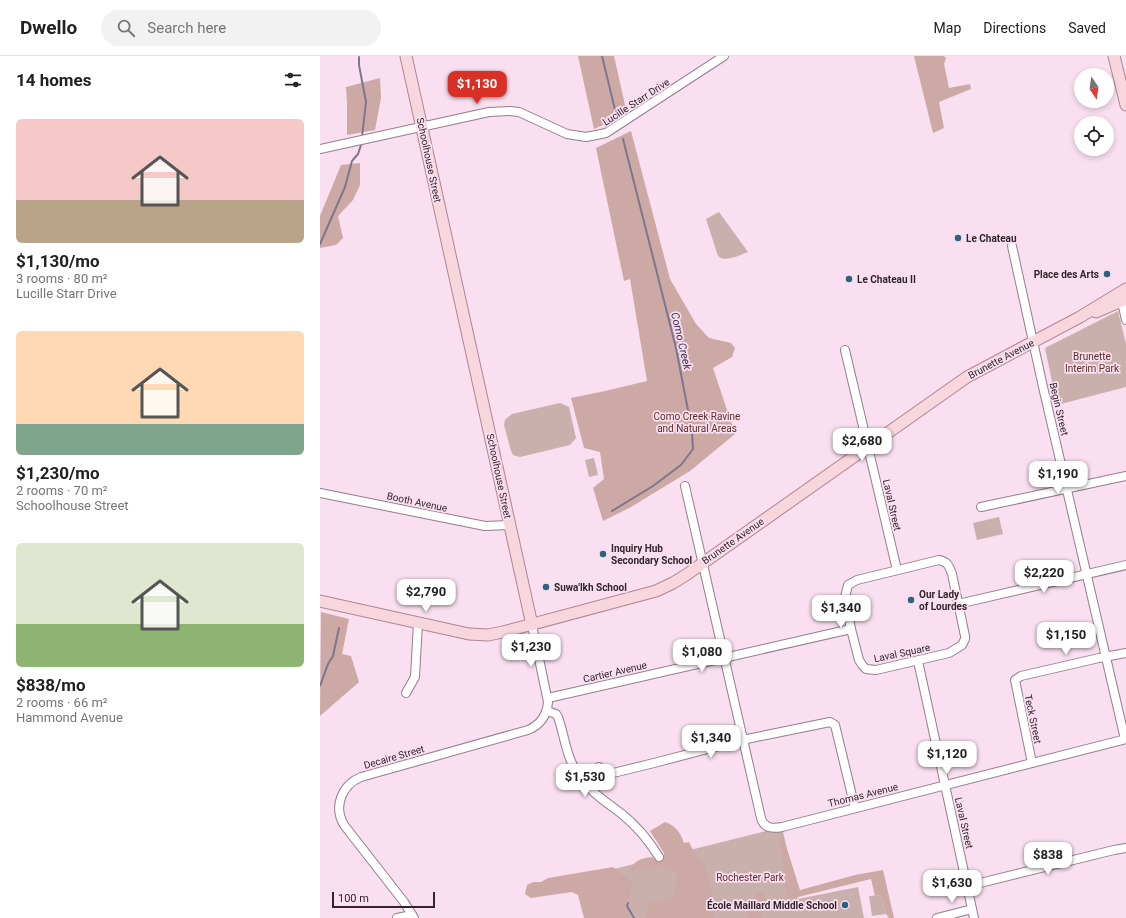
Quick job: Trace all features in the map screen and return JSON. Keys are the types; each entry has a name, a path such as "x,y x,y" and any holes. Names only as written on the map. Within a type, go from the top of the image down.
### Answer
{"main road":[{"name":"Schoolhouse Street","path":"406,56 532,624"},
{"path":"1114,56 1126,105"},
{"name":"Brunette Avenue","path":"1080,317 1102,302 1126,289"},
{"name":"Brunette Avenue","path":"320,601 469,634 483,635 498,634 661,590 679,580 967,377 1080,317 1124,300"}],"street":[{"name":"Lucille Starr Drive","path":"320,149 489,112 510,111 527,116 567,134 586,137 606,133 724,56"},
{"name":"Begin Street","path":"1012,246 1106,658 1126,739"},
{"path":"1124,300 1126,320"},
{"name":"Laval Street","path":"846,350 897,570"},
{"path":"981,507 1126,476"},
{"path":"685,486 725,658 742,740"},
{"name":"Booth Avenue","path":"320,493 485,526 510,525"},
{"name":"Laval Square","path":"939,560 946,562 949,565 958,604 965,639 962,645 949,653 876,670 866,669 859,660 845,597 848,585 857,580 939,560"},
{"path":"958,604 1126,566"},
{"path":"406,693 414,677 418,623"},
{"name":"Schoolhouse Street","path":"532,624 548,698 547,711"},
{"name":"Cartier Avenue","path":"548,698 851,629"},
{"path":"1106,658 1126,654"},
{"name":"Teck Street","path":"1032,763 1014,680 1021,676 1099,658 1106,658"},
{"name":"Laval Street","path":"918,661 974,918"},
{"path":"547,711 556,714 558,717 565,744 574,768 585,784 636,827 646,837 659,857"},
{"name":"Decaire Street","path":"413,916 404,902 342,822 339,806 340,798 345,789 354,780 364,775 528,730 539,723 547,711"},
{"path":"599,767 609,774 742,740 826,722 834,723 855,808"},
{"name":"Thomas Avenue","path":"742,740 761,818 763,823 768,827 774,828 1126,739"},
{"path":"968,886 1126,848"},
{"path":"937,918 972,909"},
{"path":"397,918 413,916"}],"green space":[{"path":"578,56 614,56 627,114 594,129"},
{"path":"914,56 944,56 946,58 944,64 949,88 970,84 971,89 939,102 944,128 933,133"},
{"path":"380,78 381,98 375,130 347,135 346,87"},
{"name":"Como Creek Ravine and Natural Areas","path":"631,131 670,279 696,324 709,338 731,343 735,348 732,357 713,368 735,434 690,471 631,507 603,521 593,488 604,479 600,452 584,448 571,398 647,381 630,279 624,281 596,148"},
{"path":"360,163 360,185 353,200 338,216 343,238 336,245 320,248 320,216 341,165"},
{"path":"719,212 748,252 728,259 718,256 706,219"},
{"name":"Brunette Interim Park","path":"1118,311 1126,344 1126,387 1057,405 1045,348"},
{"path":"560,403 569,407 576,438 570,445 520,457 513,455 504,425 505,420 512,414"},
{"path":"594,458 598,475 589,477 585,460"},
{"path":"999,517 1003,534 977,540 973,523"},
{"path":"321,612 349,619 342,654 351,656 359,682 320,716"},
{"path":"665,822 672,825 677,830 684,843 689,842 696,856 705,867 713,895 714,918 646,918 648,904 654,900 664,902 671,899 676,886 676,872 664,867 630,871 635,862 641,859 652,857 655,860 664,857 664,853 650,831"},
{"name":"Rochester Park","path":"782,827 798,899 858,887 864,918 609,918 598,873"},
{"path":"782,833 800,890 855,875 883,870 894,918 889,918 886,914 881,895 875,896 871,879 786,900 780,842"},
{"path":"613,867 632,882 631,897 624,903 630,918 584,918 578,895 572,892 531,898 525,894 527,885 533,882 541,882 548,878"},
{"path":"761,892 766,895 762,918 747,918 751,904 757,893"},
{"path":"881,895 886,914 872,916 869,896"}],"waterway":[{"name":"Como Creek","path":"602,56 616,114"},
{"path":"359,57 359,65 366,102 362,137"},
{"name":"Como Creek","path":"612,511 653,486 681,465 693,449 692,431 676,348 623,139"},
{"path":"320,244 345,187 352,161 358,154 362,142"},
{"path":"320,686 328,664 333,656 339,628"},
{"name":"Como Creek","path":"628,903 627,906 634,918"}],"place":[{"name":"Le Chateau","path":"958,238"},
{"name":"Place des Arts","path":"1107,274"},
{"name":"Le Chateau II","path":"849,279"},
{"name":"Inquiry Hub Secondary School","path":"603,554"},
{"name":"Suwa'lkh School","path":"546,587"},
{"name":"Our Lady of Lourdes","path":"911,600"},
{"name":"École Maillard Middle School","path":"845,905"}]}
